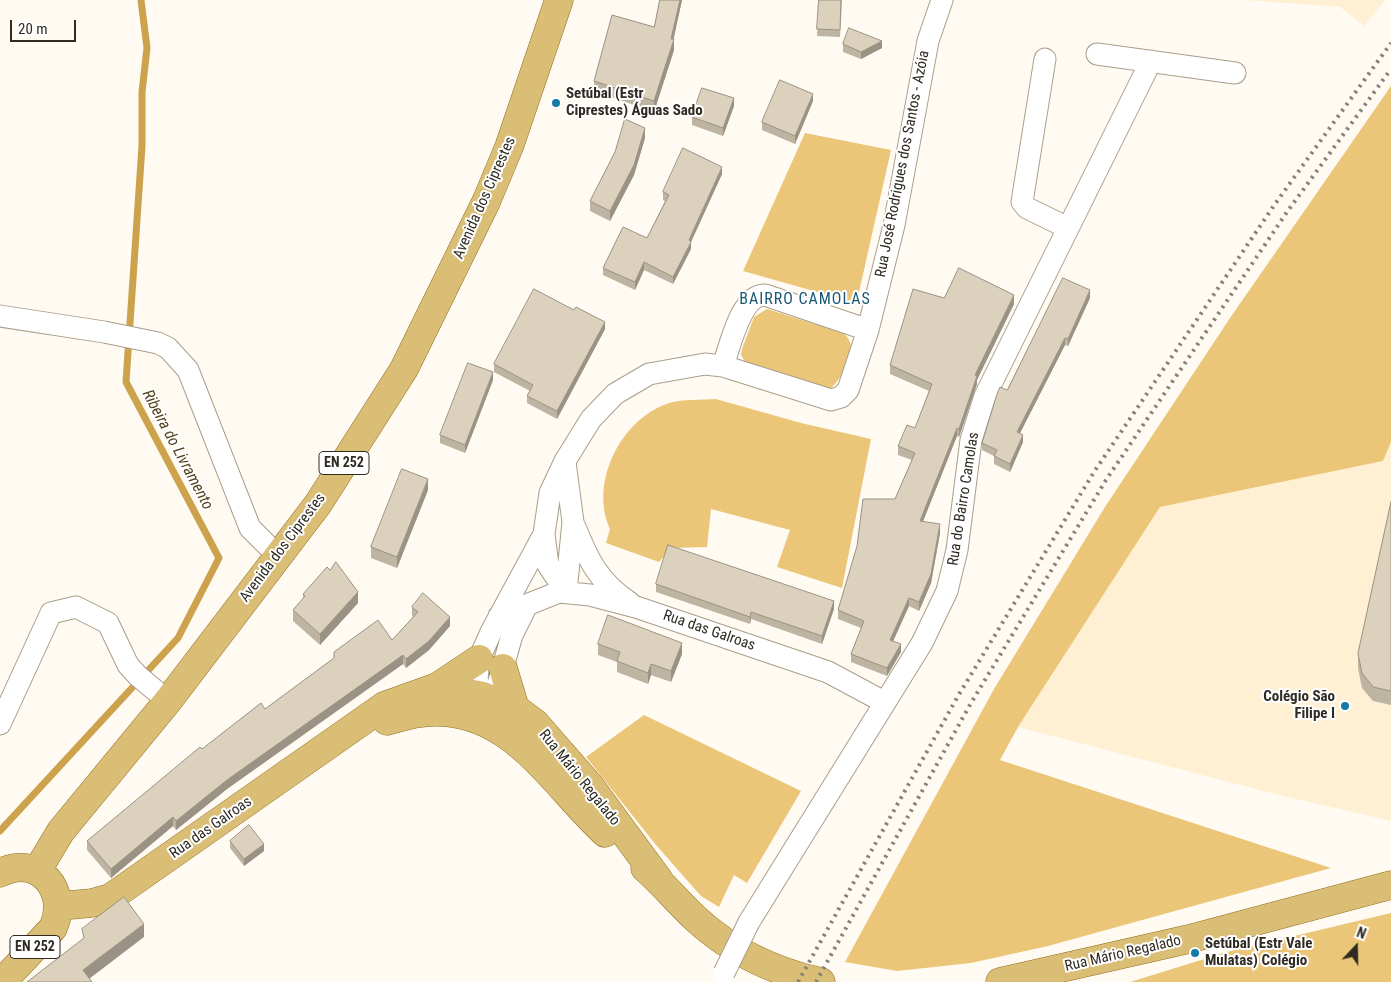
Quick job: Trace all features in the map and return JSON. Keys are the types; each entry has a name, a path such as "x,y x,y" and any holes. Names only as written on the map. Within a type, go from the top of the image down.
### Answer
{"main road":[{"name":"Avenida dos Ciprestes","path":"37,871 61,831 162,696 278,556 318,504 404,369 486,202 509,147 559,0"},
{"path":"436,687 491,664 515,708"},
{"name":"Rua das Galroas","path":"59,906 102,901 125,889 384,706 436,687 461,690 480,707"},
{"name":"Rua das Galroas","path":"354,728 421,712 446,713 480,707"},
{"name":"Rua Mário Regalado","path":"480,707 515,708 535,723 590,786 658,880"},
{"name":"Rua Mário Regalado","path":"480,707 536,760 603,831 658,880 698,920 730,944 778,969 821,982"},
{"path":"0,873 16,868 37,871 53,886 59,906"},
{"name":"Rua Mário Regalado","path":"1000,982 1189,939 1391,885"},
{"name":"EN 252","path":"2,982 53,928 58,918 59,906"}],"street":[{"name":"Rua José Rodrigues dos Santos - Azóia","path":"723,366 806,394 834,400 848,390 868,330 894,225 928,41 942,0"},
{"path":"1097,54 1235,73"},
{"path":"1045,59 1022,202 1028,208 1068,228"},
{"name":"Rua do Bairro Camolas","path":"722,977 749,922 922,643 947,591 957,550 971,440 985,396 1151,61"},
{"path":"566,592 548,565 544,534 550,493 565,461 599,410 623,388 657,371 705,364 723,366 745,307 757,296 765,295 868,330"},
{"path":"0,316 104,332 158,343 168,348 188,370 250,528 278,556"},
{"path":"565,461 573,522 566,592"},
{"path":"573,522 584,550 597,573 612,591 636,607"},
{"path":"491,664 499,616 532,559 544,534"},
{"name":"Rua das Galroas","path":"499,616 552,594 566,592 590,595 636,607 828,672 884,702"},
{"path":"480,707 477,679 491,664 512,635 528,605"},
{"path":"0,724 51,613 76,607 108,623 120,650 138,676 162,696"}],"shaded area":[{"path":"1245,0 1385,0 1364,26 1340,7"},
{"path":"1391,86 1391,442 1383,461 1160,507 1018,727 1000,760 1331,868 1048,946 971,963 897,971 845,962 994,689 1105,507 1230,318"},
{"path":"805,133 891,150 859,292 849,301 743,271"},
{"path":"767,309 843,333 847,337 851,346 849,358 840,377 832,387 828,390 746,363 741,355 742,349 754,317"},
{"path":"716,399 801,423 871,439 842,588 777,567 790,530 711,509 707,547 671,548 659,562 606,543 610,529 605,511 604,492 607,473 614,454 624,438 637,423 652,411 669,403 686,400"},
{"path":"1391,442 1391,821 1275,794 1018,727 1160,507 1383,461"},
{"path":"644,715 801,791 747,883 734,875 719,907 701,896 656,845 586,757"},
{"path":"1391,913 1391,982 1130,982 1227,952"}],"building":[{"path":"660,0 680,0 671,39 674,39 654,101 594,81 612,15 654,27"},
{"path":"819,0 841,0 840,30 817,29"},
{"path":"849,28 882,41 861,52 843,44"},
{"path":"780,80 813,94 795,136 762,122"},
{"path":"702,88 734,98 723,128 692,117"},
{"path":"625,119 645,128 634,165 610,211 590,201 615,152"},
{"path":"683,148 722,167 689,240 691,242 673,277 644,262 635,282 603,268 623,227 647,238 669,195 663,192"},
{"path":"959,268 1014,295 975,375 977,376 959,429 957,428 920,521 940,524 931,574 919,602 909,598 890,640 901,644 887,668 851,654 864,621 838,610 857,546 863,499 895,499 915,453 898,446 907,425 915,428 932,384 890,365 913,289 944,298"},
{"path":"1063,278 1090,290 1068,339 1065,338 1017,432 1023,435 1010,464 994,456 997,450 982,443 1000,387 1007,390"},
{"path":"534,289 574,310 576,307 605,322 557,411 527,396 533,385 494,364"},
{"path":"468,363 493,372 465,445 440,435"},
{"path":"402,469 428,479 397,557 371,547"},
{"path":"1391,502 1391,691 1373,687 1362,673 1358,654"},
{"path":"668,545 834,601 822,636 751,612 750,617 656,584"},
{"path":"336,562 358,592 320,634 293,610 305,596 303,594 327,567 330,570"},
{"path":"423,593 450,617 429,641 406,659 403,655 227,780 176,821 173,817 111,869 87,841 200,747 202,749 261,703 265,709 334,658 334,652 378,620 392,640 418,612 412,607"},
{"path":"608,615 682,643 671,671 651,664 648,673 617,661 620,652 598,644"},
{"path":"249,825 264,844 244,859 230,841"},
{"path":"124,897 144,924 83,970 92,982 27,982 84,938 82,929"}],"waterway":[{"name":"Ribeira do Livramento","path":"0,831 178,638 219,558 126,382 142,146 142,92 147,48 141,0"}],"railway":[{"path":"798,982 958,696 1094,472 1275,204 1391,43"},
{"path":"816,982 971,703 1106,480 1287,212 1391,69"}],"place":[{"name":"Setúbal (Estr Ciprestes) Águas Sado","path":"556,103"},
{"name":"Colégio São Filipe I","path":"1345,706"},
{"name":"Setúbal (Estr Vale Mulatas) Colégio","path":"1195,953"}],"district":[{"name":"BAIRRO CAMOLAS","path":"805,300"}]}
